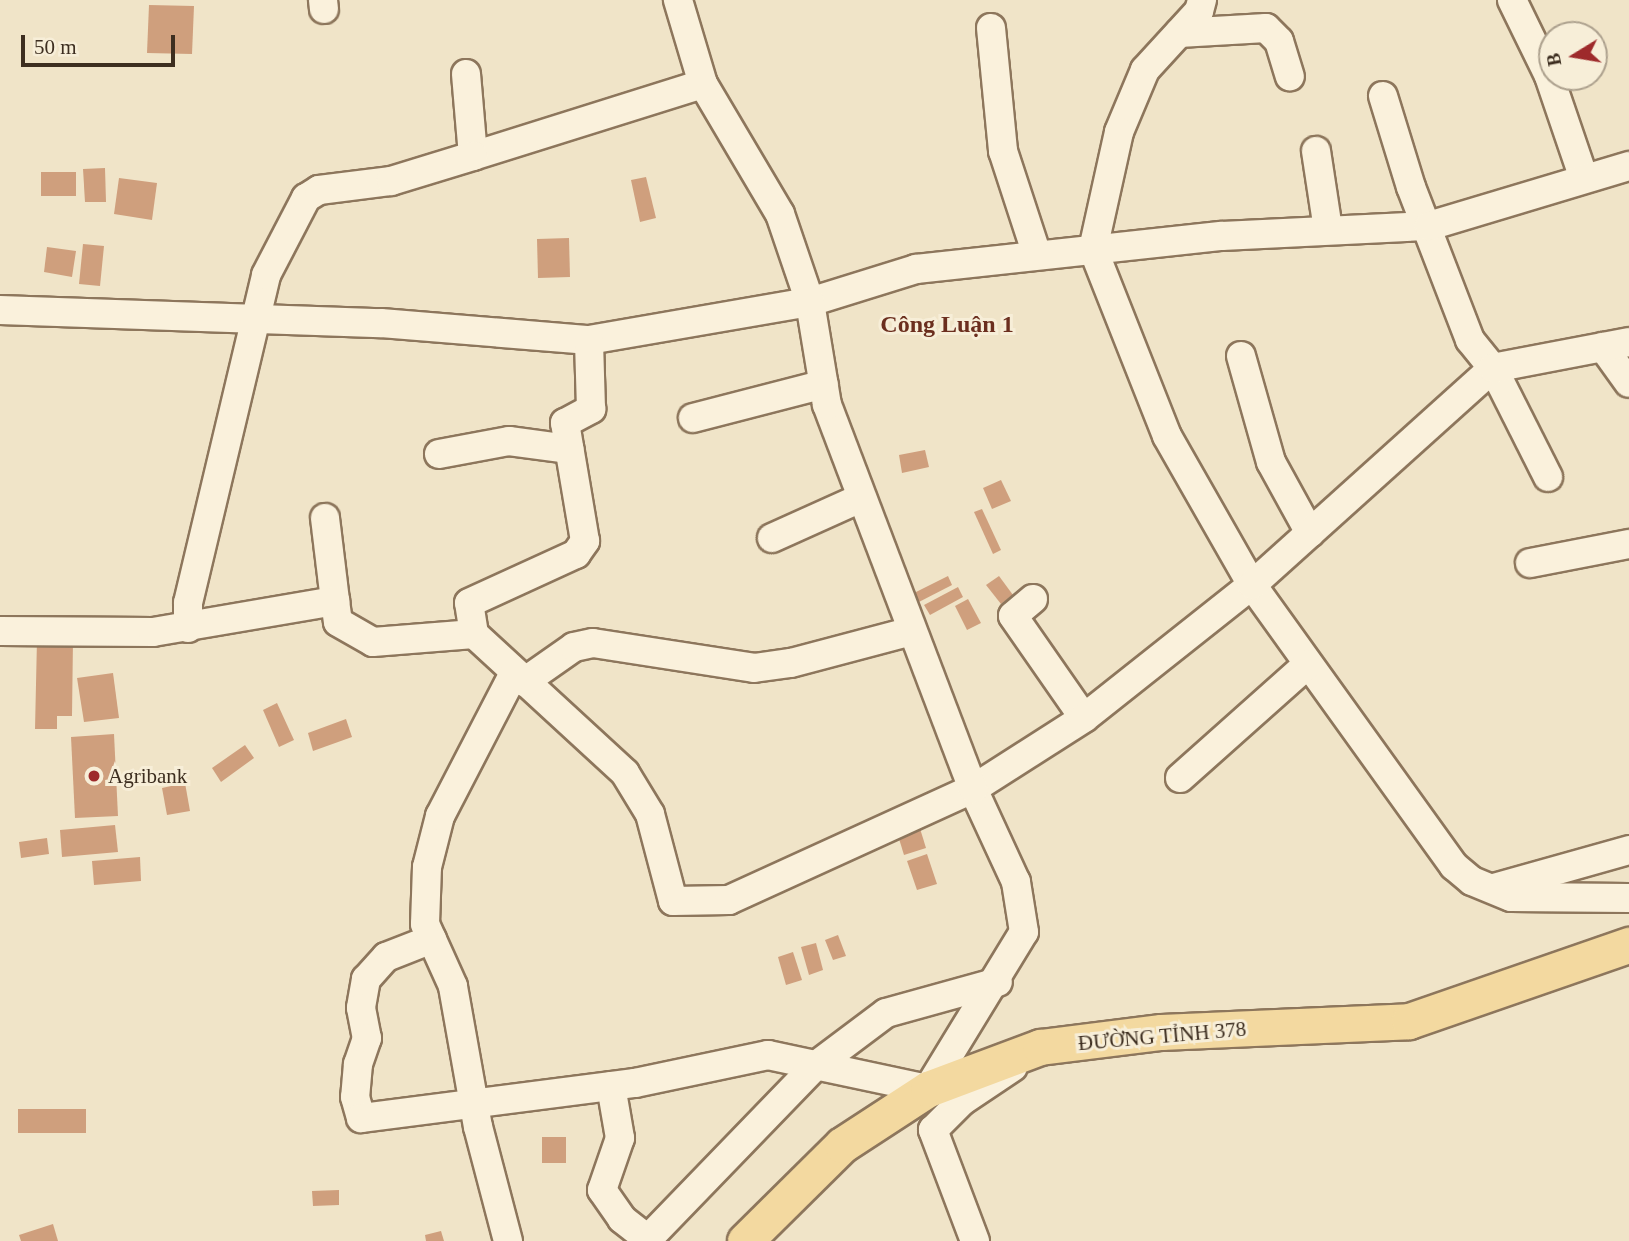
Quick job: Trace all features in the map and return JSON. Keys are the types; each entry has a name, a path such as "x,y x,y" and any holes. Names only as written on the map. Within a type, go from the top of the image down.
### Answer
{"main road":[{"name":"ĐƯỜNG TỈNH 378","path":"745,1241 842,1145 928,1089 1040,1047 1161,1032 1409,1021 1629,945"}],"street":[{"path":"432,939 386,957 366,979 361,1008 367,1038 358,1064 356,1110 368,1119 475,1101 611,1086 768,1055 814,1067 928,1089 998,982 1024,932 1016,882 973,789 861,498 824,384 810,302 780,214 704,85 678,0"},
{"path":"1202,0 1199,11 1145,71 1119,132 1093,249 1167,436 1252,585 1454,866 1511,897 1629,898"},
{"path":"1512,0 1549,76 1583,176"},
{"path":"991,28 1003,151 1037,255"},
{"path":"1180,33 1266,28 1279,41 1290,76"},
{"path":"466,74 473,156"},
{"path":"188,628 188,603 274,257 313,192 391,181 704,85"},
{"path":"1383,96 1411,187 1429,226 1470,340 1493,368 1548,477"},
{"path":"1316,151 1328,229"},
{"path":"0,310 258,319 589,340 810,302 916,269 1093,249 1328,229 1429,226 1583,176 1629,166"},
{"path":"589,340 591,409 565,423 585,541 576,554 469,603 474,634 625,773 650,814 673,901 729,900 973,789 1084,718 1252,585 1493,368 1616,344 1629,383"},
{"path":"1241,356 1270,462 1310,533"},
{"path":"693,418 824,384"},
{"path":"439,454 509,441 569,449"},
{"path":"772,538 861,498"},
{"path":"325,518 338,622 373,642 474,634"},
{"path":"1530,563 1629,544"},
{"path":"1033,599 1013,617 1084,718"},
{"path":"0,631 188,628 335,601"},
{"path":"508,1241 475,1101 453,986 425,924 427,867 440,816 519,677 574,647 593,643 754,668 791,663 912,631"},
{"path":"1180,778 1308,664"},
{"path":"1492,889 1629,850"},
{"path":"611,1086 621,1138 602,1190 622,1219 647,1240 814,1067 886,1013 998,982"},
{"path":"975,1241 933,1130 962,1101 1040,1047"}],"building":[{"path":"149,5 194,6 192,54 147,53"},
{"path":"105,168 106,202 85,202 83,169"},
{"path":"41,172 76,172 76,196 41,196"},
{"path":"646,177 656,218 640,222 631,180"},
{"path":"119,178 157,183 152,220 114,214"},
{"path":"569,238 570,277 538,278 537,239"},
{"path":"83,244 104,246 100,286 79,284"},
{"path":"47,247 76,251 72,277 44,272"},
{"path":"925,450 929,467 902,473 899,455"},
{"path":"1001,480 1011,501 992,509 983,488"},
{"path":"982,509 1001,550 993,554 974,512"},
{"path":"948,576 952,585 915,604 910,595"},
{"path":"999,576 1013,595 1001,604 986,585"},
{"path":"958,587 963,597 930,615 924,605"},
{"path":"968,599 981,623 967,630 955,606"},
{"path":"37,639 73,640 72,716 57,716 57,729 35,729"},
{"path":"113,673 119,718 84,722 77,678"},
{"path":"277,703 294,740 279,747 263,710"},
{"path":"346,719 352,737 313,751 308,733"},
{"name":"Agribank","path":"114,734 118,816 75,818 71,737"},
{"path":"245,745 254,758 221,782 212,768"},
{"path":"185,783 190,811 167,815 162,788"},
{"path":"918,822 926,848 904,855 896,829"},
{"path":"115,825 118,852 62,857 60,830"},
{"path":"47,838 49,854 21,858 19,842"},
{"path":"927,854 937,884 917,890 907,861"},
{"path":"140,857 141,881 94,885 92,861"},
{"path":"838,935 846,956 833,960 825,940"},
{"path":"816,943 823,970 809,975 801,947"},
{"path":"793,952 802,980 786,985 778,957"},
{"path":"18,1109 86,1109 86,1133 18,1133"},
{"path":"542,1137 566,1137 566,1163 542,1163"},
{"path":"339,1190 339,1205 313,1206 312,1191"},
{"path":"53,1224 58,1241 21,1241 19,1235"},
{"path":"441,1231 444,1241 426,1241 425,1235"}],"place":[{"name":"Agribank","path":"94,776"}],"district":[{"name":"Công Luận 1","path":"947,325"}]}
